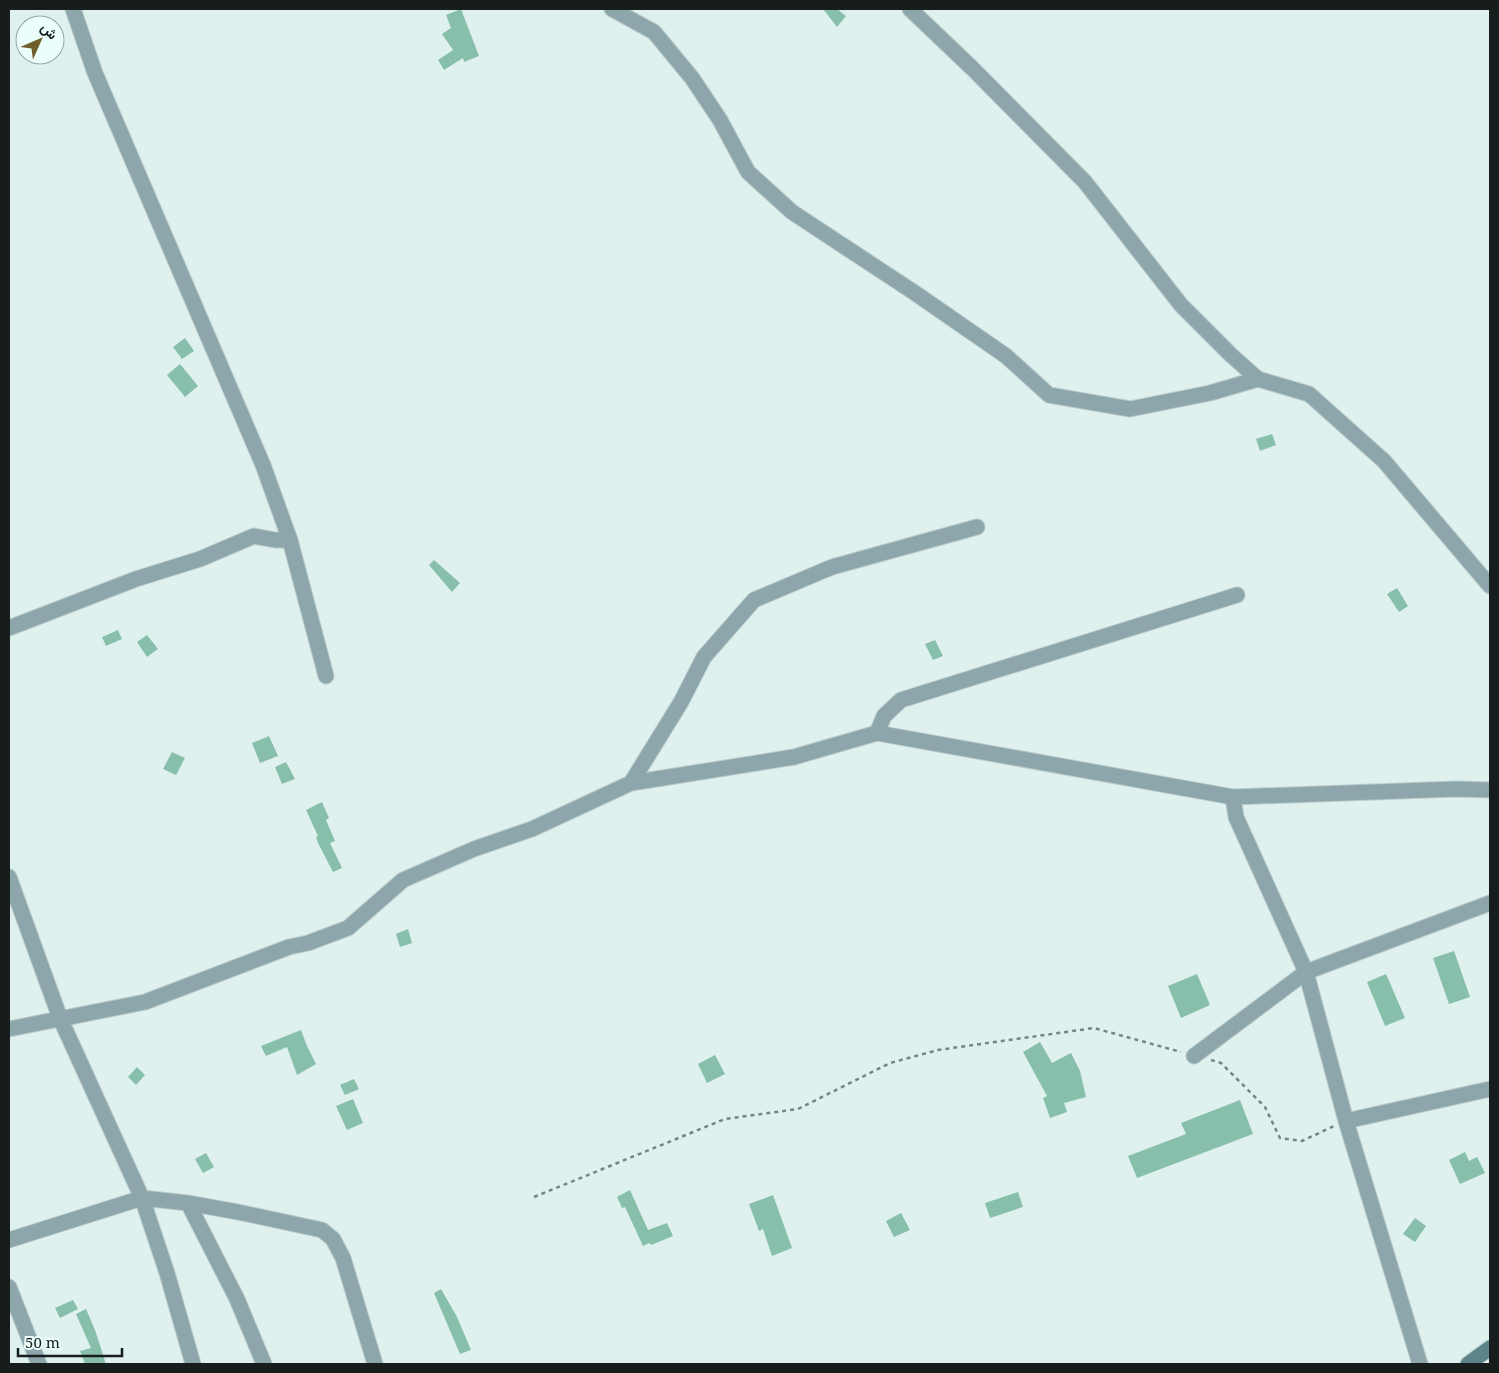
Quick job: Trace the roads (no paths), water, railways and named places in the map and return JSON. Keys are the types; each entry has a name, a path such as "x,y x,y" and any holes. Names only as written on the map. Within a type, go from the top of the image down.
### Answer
{"main road":[{"path":"1468,1364 1490,1348"}],"street":[{"path":"73,9 95,73 263,465 290,540 326,676"},
{"path":"612,9 654,32 692,78 720,120 748,172 792,212 1006,356 1050,395 1130,409 1210,393 1258,379"},
{"path":"910,9 972,68 1085,182 1181,305 1231,355 1258,379 1309,394 1343,424 1384,461 1490,586"},
{"path":"631,783 681,702 704,657 754,600 832,567 977,528"},
{"path":"9,628 136,578 200,559 254,536 274,540 290,540"},
{"path":"877,733 884,716 901,700 1237,595"},
{"path":"9,1029 145,1002 289,947 330,936 348,928 403,880 474,849 532,829 631,783 794,757 877,733 1233,798 1456,789 1490,790"},
{"path":"1233,798 1236,817 1306,972 1346,1120 1420,1364"},
{"path":"9,877 60,1018 142,1198 167,1274 193,1364"},
{"path":"1194,1056 1306,972 1490,903"},
{"path":"1346,1120 1490,1090"},
{"path":"9,1240 142,1198 188,1203 322,1230 333,1239 343,1258 375,1364"},
{"path":"188,1203 237,1299 264,1364"},
{"path":"9,1287 39,1364"}]}
